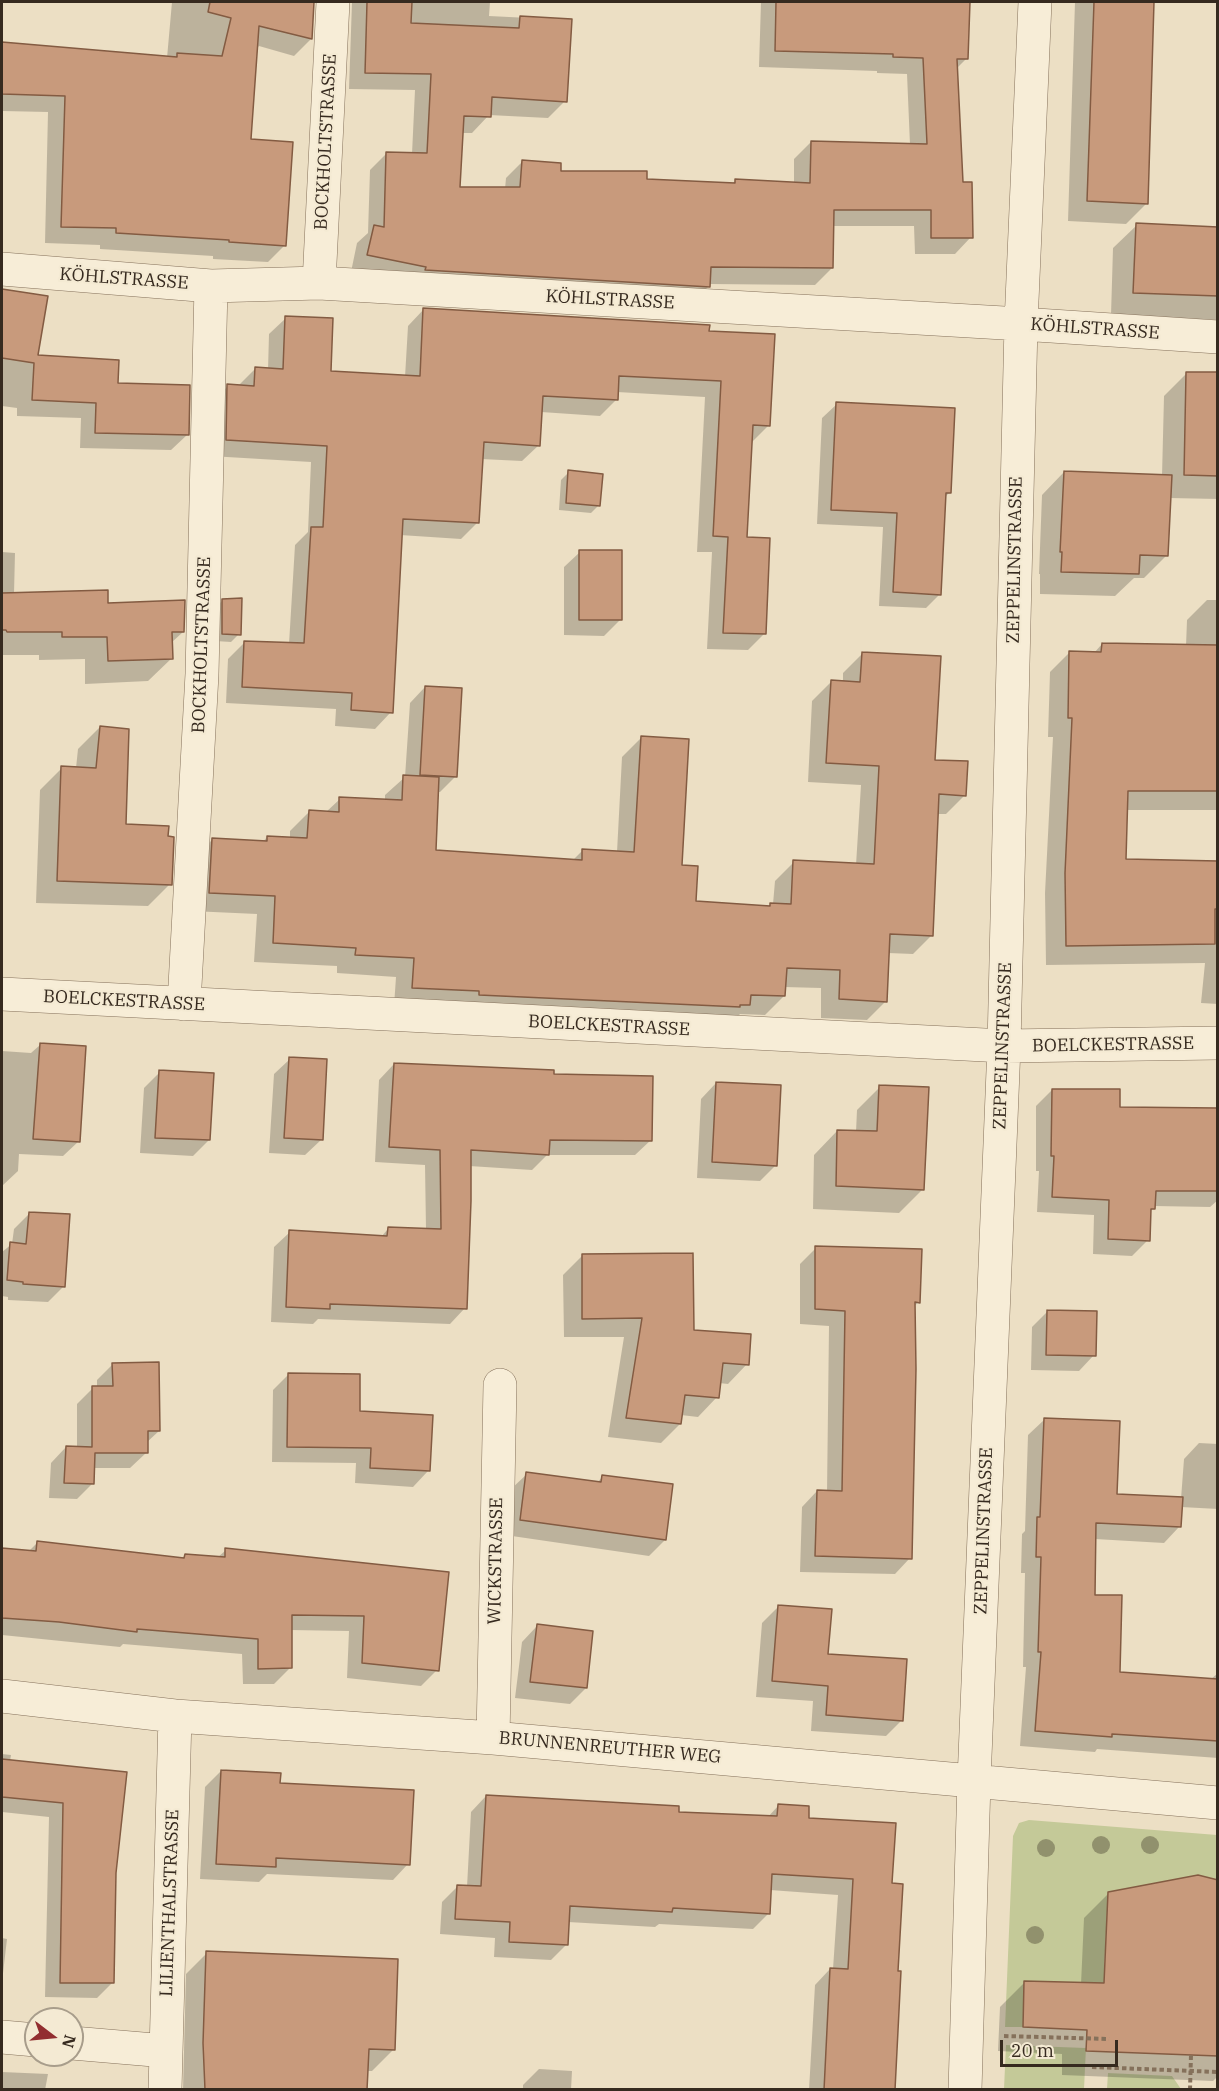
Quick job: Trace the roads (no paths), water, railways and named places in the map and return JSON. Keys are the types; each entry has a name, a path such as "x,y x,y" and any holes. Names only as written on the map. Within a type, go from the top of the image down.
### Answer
{"street":[{"name":"BOCKHOLTSTRASSE","path":"319,283 333,2"},
{"name":"ZEPPELINSTRASSE","path":"965,2090 974,1781 1005,1046 1021,324 1035,2"},
{"name":"KÖHLSTRASSE","path":"2,269 211,286 319,283 1021,324 1218,338"},
{"name":"BOCKHOLTSTRASSE","path":"184,1004 202,674 211,286"},
{"name":"BOELCKESTRASSE","path":"2,994 1005,1046 1218,1043"},
{"name":"WICKSTRASSE","path":"493,1738 500,1385"},
{"name":"BRUNNENREUTHER WEG","path":"2,1696 175,1716 493,1738 1218,1803"},
{"name":"LILIENTHALSTRASSE","path":"165,2090 175,1716"},
{"path":"2,2037 24,2039"},
{"path":"84,2044 166,2051"}]}
